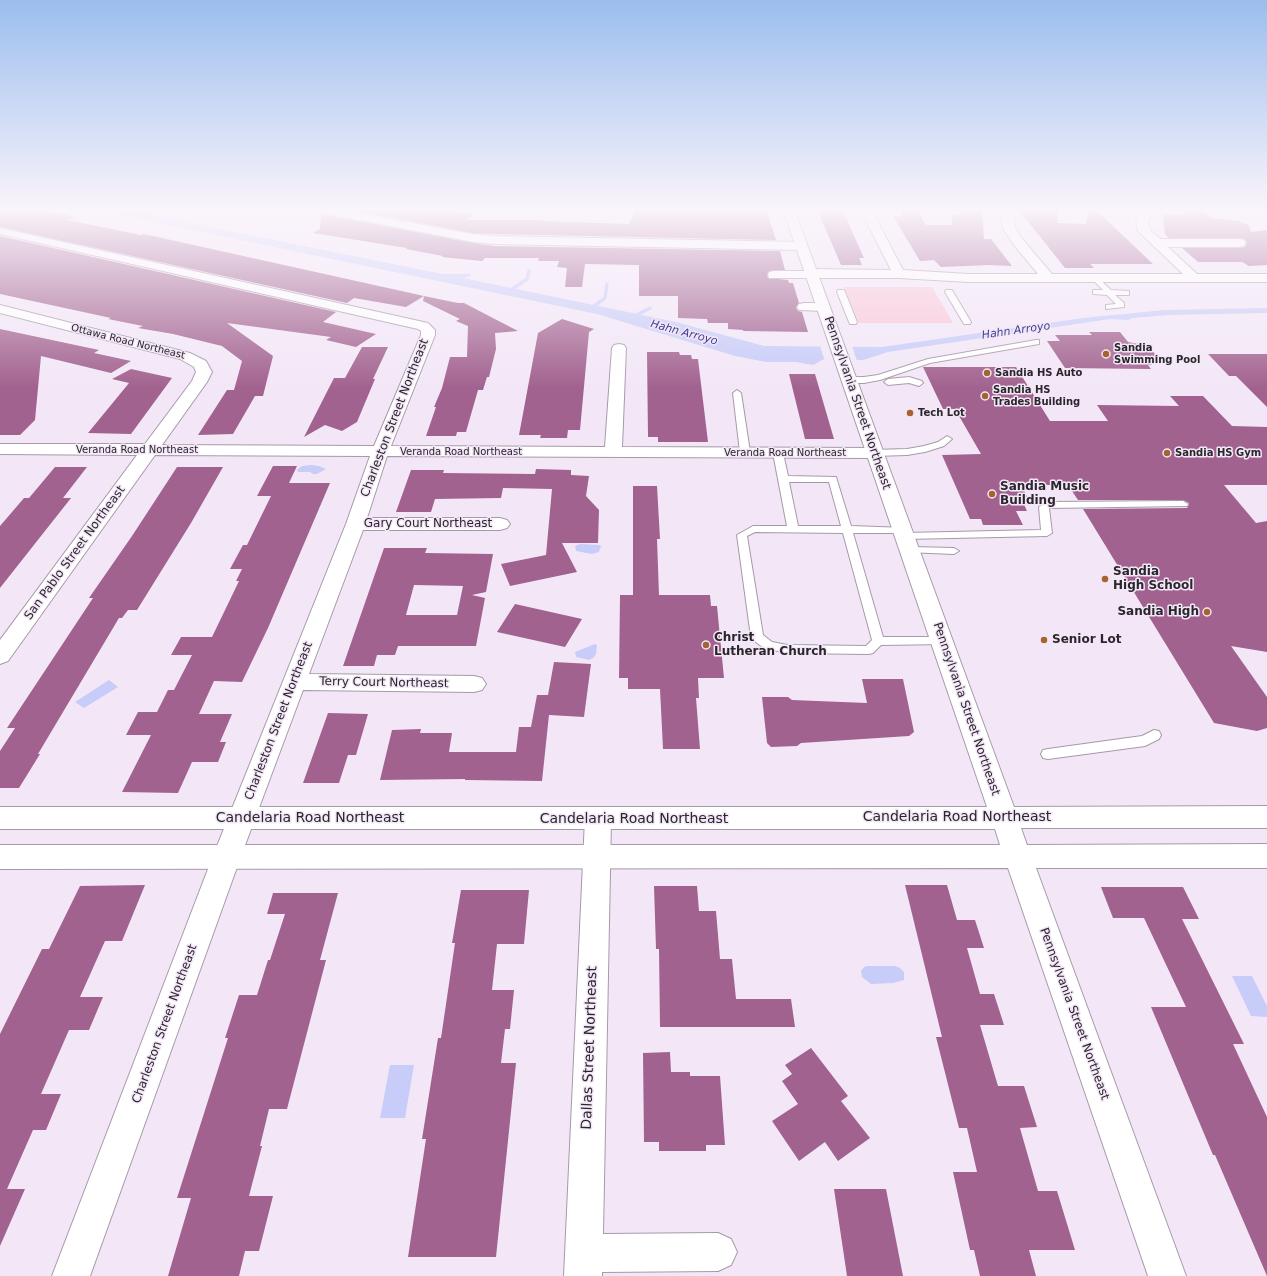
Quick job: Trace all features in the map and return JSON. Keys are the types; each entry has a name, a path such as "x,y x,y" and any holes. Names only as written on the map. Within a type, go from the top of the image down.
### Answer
{"street":[{"name":"Charleston Street Northeast","path":"71,1276 227,856 356,524 380,452 428,335 428,330 423,326 167,269"},
{"name":"Pennsylvania Street Northeast","path":"809,269 1167,1276"},
{"path":"896,269 899,274"},
{"path":"1040,269 1048,278"},
{"path":"1184,269 1194,278"},
{"path":"774,275 899,274 968,278 1267,278"},
{"path":"804,307 823,307"},
{"name":"Ottawa Road Northeast","path":"0,309 185,356 201,364 204,372 199,382 150,450"},
{"path":"613,452 619,348"},
{"name":"Veranda Road Northeast","path":"0,449 380,452 874,453"},
{"name":"San Pablo Street Northeast","path":"0,656 150,450"},
{"name":"Gary Court Northeast","path":"356,524 500,524"},
{"name":"Terry Court Northeast","path":"294,682 474,684"},
{"name":"Candelaria Road Northeast","path":"0,818 598,819 1267,817"},
{"name":"Dallas Street Northeast","path":"583,1264 598,819"},
{"path":"0,857 1267,856"},
{"path":"583,1264 718,1252"}],"lane":[{"path":"1095,278 1121,305 1109,307"},
{"path":"841,292 853,322"},
{"path":"949,292 967,322"},
{"path":"1096,292 1126,293"},
{"path":"849,380 864,380 880,377 928,361 1036,342"},
{"path":"888,382 909,380 919,383"},
{"path":"737,393 745,452"},
{"path":"874,453 914,451 941,444 947,439"},
{"path":"778,453 793,529"},
{"path":"783,479 833,479 878,641"},
{"path":"905,539 1047,533 1044,507 1047,504 1184,504"},
{"path":"942,641 878,641 869,650 787,649 768,645 757,637 742,535 753,529 847,530 905,539 954,551"},
{"path":"1048,754 1145,742 1154,735"}],"shaded area":[{"path":"844,287 932,287 953,323 859,323"}],"water":[{"name":"Hahn Arroyo","path":"378,269 415,269 442,274 471,274 471,276 463,278 676,322 764,346 882,347 1083,318 1164,310 1267,308 1267,313 1169,315 1133,318 1128,320 1110,319 888,352 863,360 824,359 813,365 796,362 766,362 735,356 597,314"},
{"path":"311,465 326,469 317,474 310,472 298,472 297,470 302,466"},
{"path":"580,544 599,545 602,547 600,548 599,552 592,554 576,551 575,546"},
{"path":"595,644 597,645 596,654 593,658 589,660 576,657 575,652"},
{"path":"109,680 118,687 84,708 75,702"},
{"path":"867,966 895,966 904,972 904,980 893,983 871,984 862,977 861,971"},
{"path":"1232,976 1252,976 1267,1006 1267,1017 1251,1016"},
{"path":"390,1065 414,1065 405,1118 380,1118"}],"pier":[{"path":"820,346 852,346 857,361 825,361"}],"building":[{"path":"0,269 144,269 336,312 323,322 376,334 356,347 326,340 331,337 227,323 273,356 263,396 255,396 233,434 198,435 227,390 234,390 242,361 222,346 173,334 138,328 143,326 108,319 111,318 0,294"},
{"path":"190,269 300,269 424,296 406,307 354,298 347,303"},
{"path":"567,269 584,269 582,287 565,287"},
{"path":"639,269 785,269 785,270 769,271 767,275 768,278 788,280 789,283 793,283 799,303 796,308 798,311 802,312 808,332 743,331 728,329 728,323 708,323 707,319 678,318 678,296 639,296"},
{"path":"424,296 464,303 518,331 495,333 496,349 489,377 487,377 483,390 478,390 466,432 457,432 456,436 426,436 436,407 434,407 442,388 450,357 467,357 468,326 456,321 460,319 423,301"},
{"path":"562,319 594,329 589,332 580,430 568,430 567,438 540,438 541,435 519,435 538,333"},
{"path":"0,329 99,350 94,353 131,361 111,373 41,356 35,420 20,435 0,435"},
{"name":"Sandia Swimming Pool","path":"1089,332 1120,332 1128,342 1148,346 1162,362 1150,362 1152,365 1148,365 1151,369 1065,368 1047,341 1060,341 1055,335 1092,335"},
{"path":"362,347 388,347 373,379 375,379 357,422 342,431 325,425 304,437 334,378 345,378"},
{"path":"647,352 679,352 680,355 691,355 692,359 698,359 708,442 658,442 658,437 648,437"},
{"path":"1208,354 1267,354 1267,407 1236,376 1229,376"},
{"path":"923,367 1016,367 1050,421 1108,421 1097,405 1179,406 1170,396 1203,396 1232,426 1267,427 1267,485 1224,485 1256,523 1267,521 1267,652 1231,646 1267,697 1267,728 1257,731 1214,723 1083,509 1187,508 1189,503 1183,500 1078,500 1068,485 1021,485 1028,498 1021,498 1027,511 1016,511 1023,525 983,525 981,519 970,519 942,455 981,454 955,409 943,409"},
{"path":"131,369 172,378 131,434 88,433 129,383 112,379"},
{"path":"789,374 815,374 834,439 805,439"},
{"path":"273,466 297,466 289,483 330,483 268,628 242,682 214,681 199,714 232,714 220,742 226,742 218,762 192,762 178,793 122,792 151,735 126,735 138,712 157,712 168,690 174,690 192,655 171,655 181,637 212,637 239,581 236,581 242,569 230,569 243,545 247,545 271,496 257,496"},
{"path":"55,467 87,467 63,498 71,498 0,588 0,526 24,498 29,498"},
{"path":"177,467 223,467 191,523 137,610 128,610 122,618 119,618 19,788 0,788 0,751 15,728 7,728 93,598 89,598"},
{"path":"536,469 571,470 571,475 589,476 586,496 599,510 598,543 562,543 577,572 510,586 501,564 546,555 552,489 503,488 501,498 435,499 431,512 396,512 411,470 444,470 443,473 535,474"},
{"path":"633,486 657,486 660,539 657,539 659,595 710,595 711,606 717,606 724,678 698,678 699,698 696,698 700,749 663,749 660,689 628,689 628,678 619,678 620,595 633,595"},
{"path":"384,548 427,548 425,553 493,554 486,592 472,595 485,598 476,646 398,646 395,655 377,655 374,666 343,666","holes":["414,585 463,586 457,615 406,615"]},
{"path":"515,604 582,619 565,647 497,632"},
{"path":"554,662 591,664 584,717 549,715 542,781 465,779 380,780 392,730 421,729 420,733 452,733 449,752 516,752 519,727 531,727 537,695 548,695"},
{"path":"862,679 903,679 914,732 909,736 801,743 797,746 771,747 767,743 762,697 788,697 792,700 867,703"},
{"path":"328,713 368,714 356,755 348,755 339,783 303,783"},
{"path":"145,885 122,941 105,941 80,997 103,997 89,1030 69,1030 41,1094 61,1094 46,1130 33,1130 7,1189 25,1189 0,1246 0,1034 42,949 49,949 80,886"},
{"path":"905,885 947,885 957,920 975,920 984,948 967,948 980,994 994,994 1004,1025 980,1025 998,1086 1024,1086 1037,1127 1020,1128 1038,1191 1057,1191 1075,1250 1029,1250 1036,1276 980,1276 974,1250 970,1250 953,1172 977,1172 967,1128 959,1128 936,1037 942,1037"},
{"path":"654,886 697,886 699,911 716,911 720,959 732,959 736,999 791,999 795,1027 660,1027 659,949 656,949"},
{"path":"1101,887 1183,887 1199,919 1182,919 1244,1044 1233,1044 1267,1117 1267,1276 1215,1155 1213,1155 1151,1007 1186,1007 1144,918 1113,918"},
{"path":"461,890 529,890 524,944 497,944 492,990 514,990 510,1029 505,1029 501,1063 516,1063 496,1257 408,1257 426,1139 422,1139 438,1038 441,1038 455,943 452,943"},
{"path":"273,893 338,893 320,960 326,960 287,1109 269,1109 260,1146 262,1146 249,1196 273,1196 259,1251 245,1251 239,1276 168,1276 191,1198 177,1198 228,1038 225,1038 239,995 257,995 285,914 267,914"},
{"path":"811,1048 848,1096 841,1101 870,1138 838,1161 825,1142 799,1161 772,1121 798,1104 782,1081 792,1074 785,1065"},
{"path":"670,1052 671,1072 690,1072 690,1076 720,1076 725,1145 706,1145 706,1151 659,1151 659,1142 644,1142 643,1053"},
{"path":"834,1189 886,1189 903,1276 847,1276"}],"waterway":[{"path":"508,292 527,279 529,271"},
{"path":"590,309 605,298 607,284"},
{"path":"631,318 650,308"}],"place":[{"name":"Sandia Swimming Pool","path":"1106,354"},
{"name":"Sandia HS Auto","path":"987,373"},
{"name":"Sandia HS Trades Building","path":"985,396"},
{"name":"Tech Lot","path":"910,413"},
{"name":"Sandia HS Gym","path":"1167,453"},
{"name":"Sandia Music Building","path":"992,494"},
{"name":"Sandia High School","path":"1105,579"},
{"name":"Sandia High","path":"1207,612"},
{"name":"Senior Lot","path":"1044,640"},
{"name":"Christ Lutheran Church","path":"706,645"}]}
